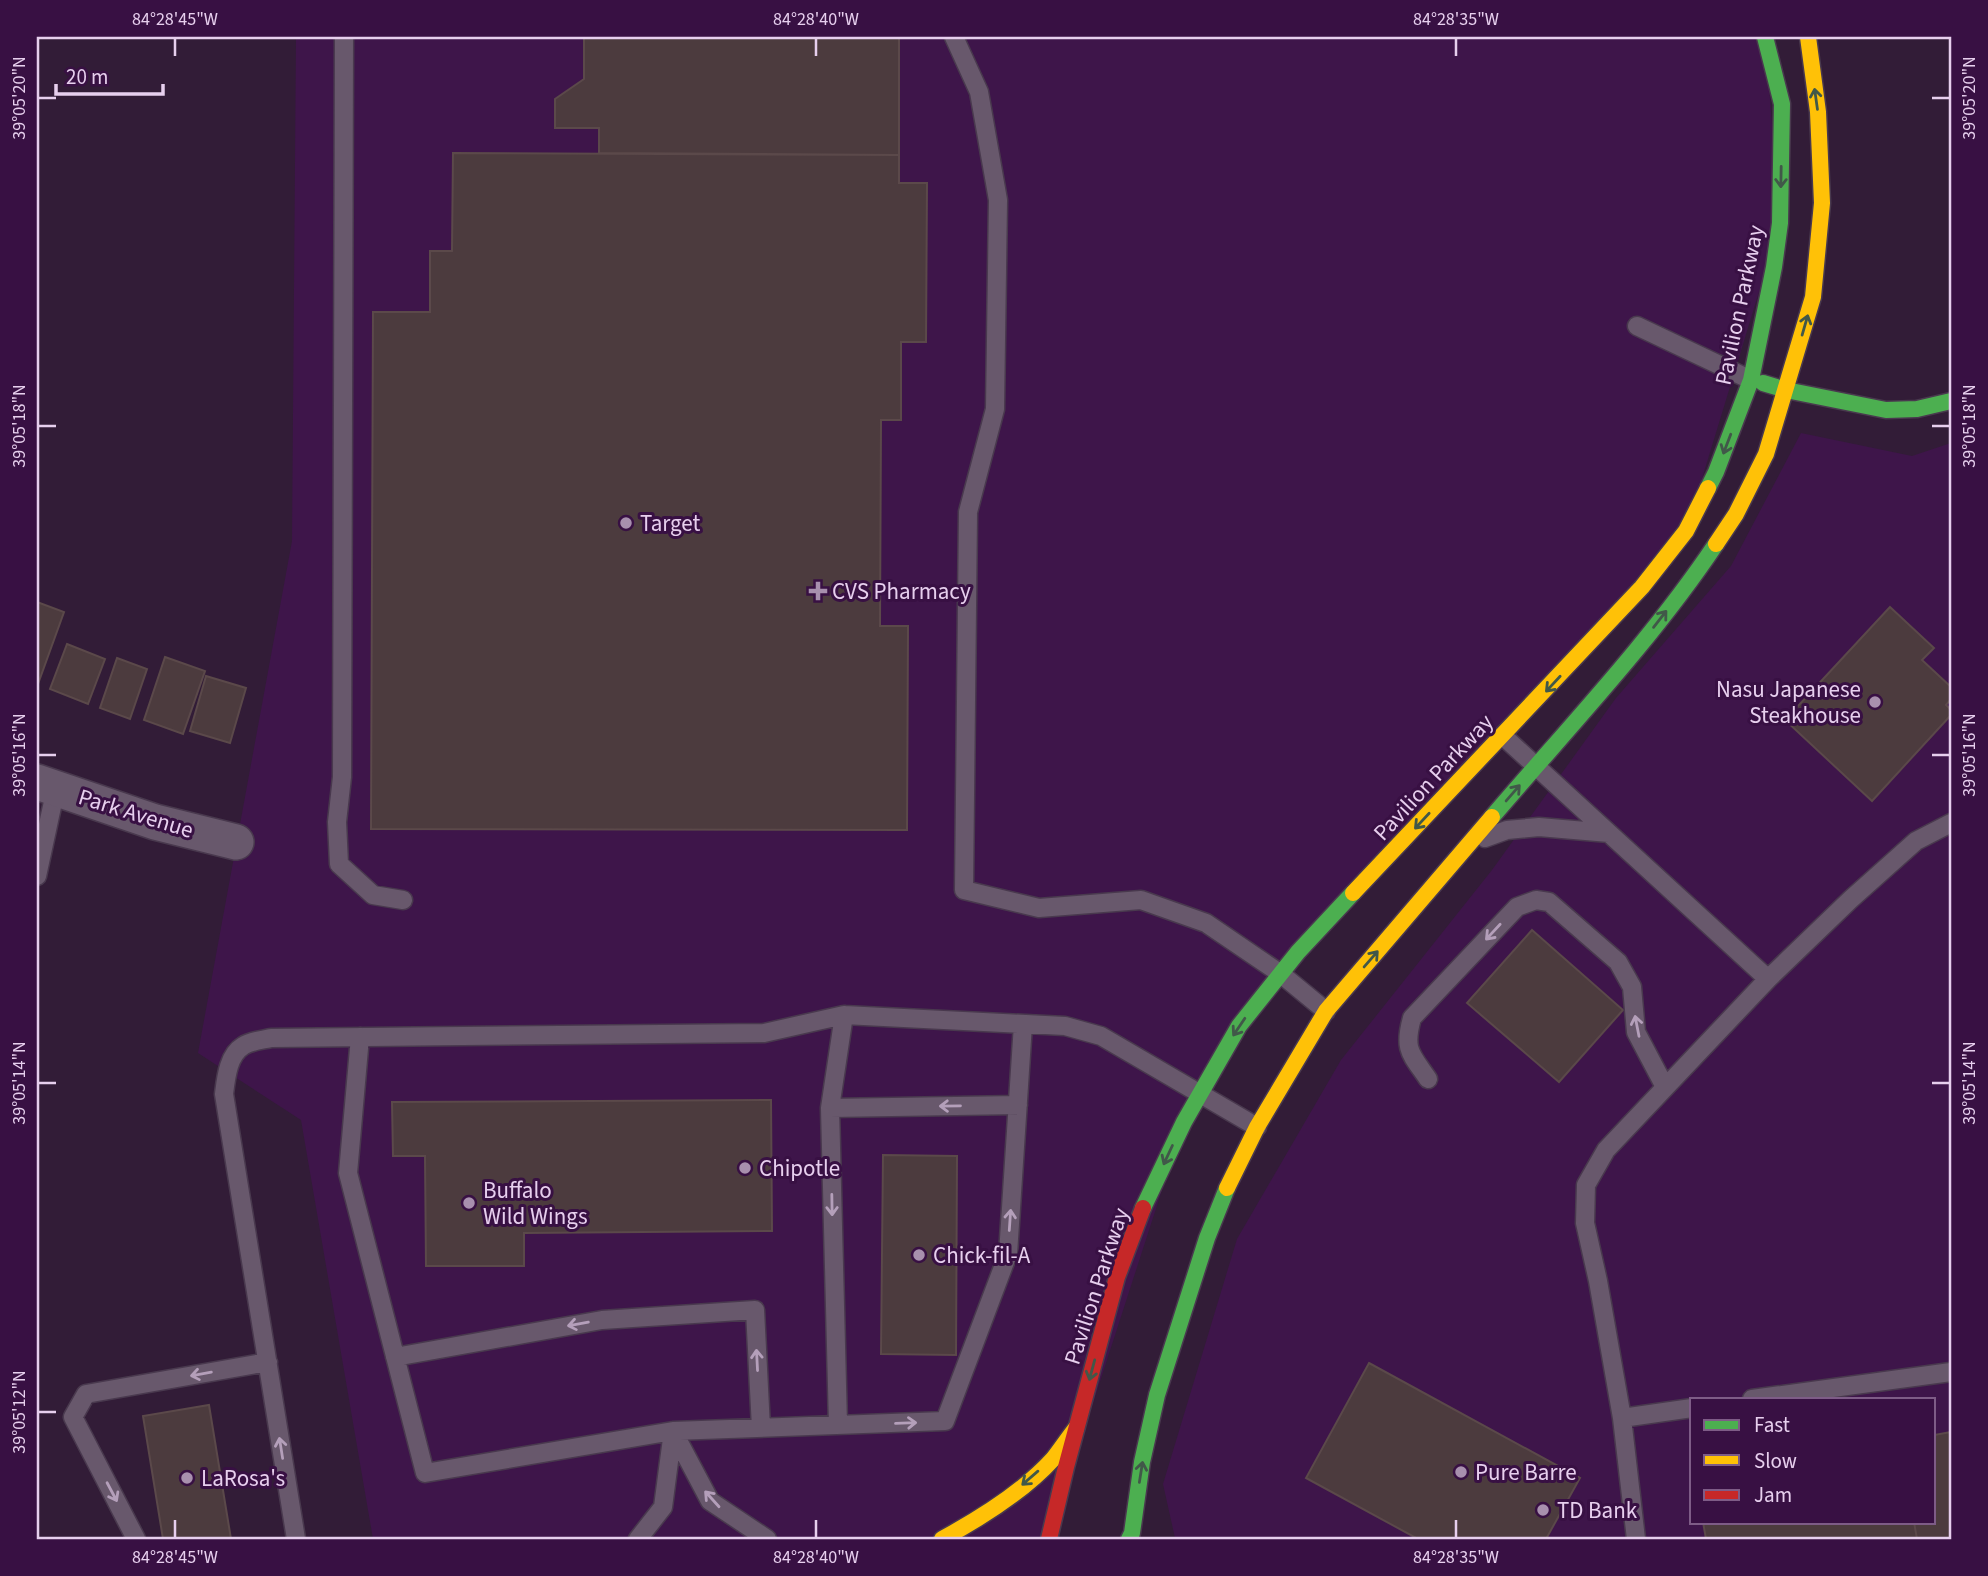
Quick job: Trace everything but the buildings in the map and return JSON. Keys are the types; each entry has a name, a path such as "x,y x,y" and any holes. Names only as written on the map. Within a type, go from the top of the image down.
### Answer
{"main road":[{"name":"Pavilion Parkway","path":"1049,1539 1117,1277 1141,1213 1184,1122 1239,1026 1298,952 1642,587 1686,531 1716,472 1751,380 1780,223 1782,104 1765,37"},
{"path":"1129,1539 1157,1395 1207,1238 1228,1185 1257,1127 1326,1011 1656,624 1697,572 1737,514 1766,454 1812,297 1822,203 1818,112 1808,37"},
{"path":"1751,380 1786,390 1886,410 1917,409 1951,401"},
{"path":"942,1539 968,1525 1015,1492 1051,1461 1076,1428"}],"street":[{"name":"Park Avenue","path":"46,785 155,821 236,842"}],"lane":[{"path":"344,37 342,763 337,821 339,863 373,895 403,900"},
{"path":"954,37 979,92 998,200 995,409 968,512 964,890 1040,908 1141,900 1206,923 1281,974 1326,1011"},
{"path":"1637,326 1751,380"},
{"path":"1503,736 1768,979"},
{"path":"37,876 46,785"},
{"path":"1636,1539 1622,1418 1598,1280 1585,1223 1586,1185 1606,1150 1768,979 1916,841 1951,823"},
{"path":"1468,845 1507,830 1525,827 1609,833"},
{"path":"1428,1079 1408,1049 1407,1034 1412,1018 1517,907 1536,900 1549,902 1618,962 1632,986 1636,1032 1665,1087"},
{"path":"296,1539 223,1094 233,1056 243,1046 271,1038 764,1033 844,1015 1065,1026 1101,1036 1257,1127"},
{"path":"838,1425 830,1108 844,1015"},
{"path":"359,1037 348,1173 425,1473 673,1431 945,1421 1008,1254 1023,1024"},
{"path":"830,1108 1018,1105"},
{"path":"396,1357 601,1320 755,1310 761,1428"},
{"path":"136,1539 73,1417 86,1394 268,1362"},
{"path":"1759,1398 1951,1372"},
{"path":"1622,1418 1690,1408"},
{"path":"638,1539 663,1507 673,1431"},
{"path":"673,1431 710,1501 766,1539"}],"shaded area":[{"path":"296,37 1765,37 1780,223 1686,531 1298,952 1184,1122 1049,1539 373,1539 301,1120 198,1053 292,541"},
{"path":"1801,433 1912,456 1951,443 1951,1539 1175,1538 1163,1484 1237,1239 1341,1060 1492,870 1616,698 1731,566"}],"traffic: fast":[{"path":"1708,488 1751,380 1780,223 1782,104 1765,37"},
{"path":"1763,383 1886,410 1917,409 1951,401"},
{"path":"1492,817 1637,650 1716,544"},
{"path":"1143,1208 1184,1122 1239,1026 1298,952 1353,893"},
{"path":"1129,1539 1157,1395 1207,1238 1227,1188"}],"traffic: slow":[{"path":"1716,544 1736,514 1766,454 1813,297 1822,203 1818,112 1808,37"},
{"path":"1353,893 1642,587 1686,531 1708,488"},
{"path":"1227,1188 1257,1127 1326,1011 1492,817"},
{"path":"942,1539 1015,1493 1053,1459 1076,1428"}],"traffic: jam":[{"path":"1049,1539 1117,1277 1143,1208"}],"place":[{"name":"Target","path":"626,523"},
{"name":"CVS Pharmacy","path":"818,591"},
{"name":"Nasu Japanese Steakhouse","path":"1875,702"},
{"name":"Chipotle","path":"745,1168"},
{"name":"Buffalo Wild Wings","path":"469,1203"},
{"name":"Chick-fil-A","path":"919,1255"},
{"name":"Pure Barre","path":"1461,1472"},
{"name":"LaRosa's","path":"187,1478"},
{"name":"TD Bank","path":"1543,1510"}]}
